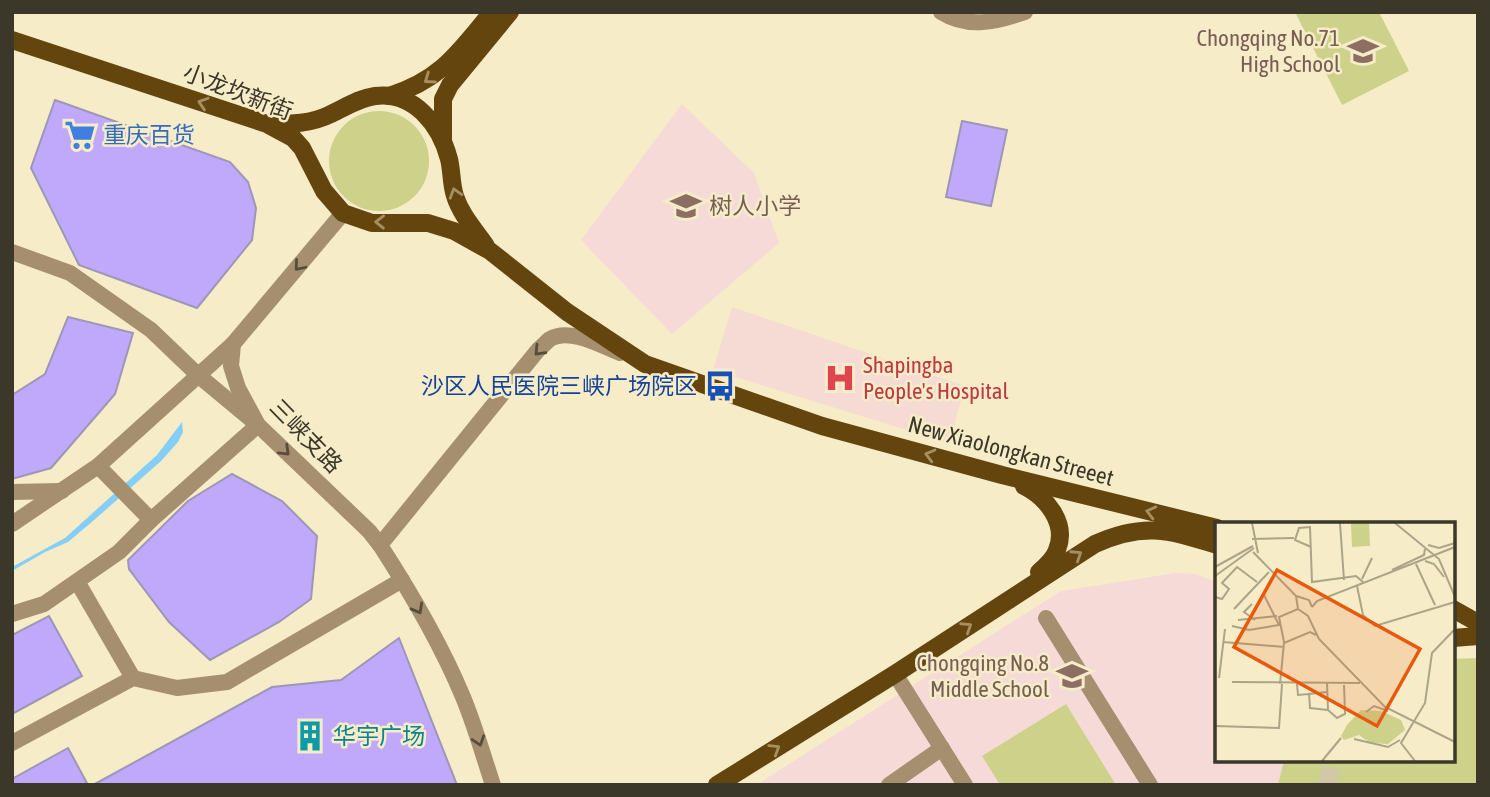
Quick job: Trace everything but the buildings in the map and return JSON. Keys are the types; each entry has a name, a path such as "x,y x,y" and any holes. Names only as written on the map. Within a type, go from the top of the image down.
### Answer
{"main road":[{"path":"267,124 315,121 362,99 390,96 418,87 442,69 492,12"},
{"path":"443,144 443,99 450,85 510,12"},
{"name":"小龙坎新街","path":"12,40 267,124 293,138 302,148 324,191 343,213"},
{"name":"New Xiaolongkan Streeet","path":"390,96 417,106 435,127 449,160 455,197 461,211 490,251 567,312 645,364 822,426 1002,475 1215,528"},
{"path":"343,213 372,223 428,223 454,231 490,251"},
{"path":"1002,475 1046,500 1058,526 1058,550 1020,592"},
{"path":"717,785 1095,544 1132,531 1171,531 1215,544"},
{"path":"1455,603 1478,609"},
{"path":"1455,610 1478,623"},
{"path":"1455,638 1478,636"}],"street":[{"path":"941,12 952,20 976,24 1001,21 1025,12"},
{"path":"12,523 98,466 199,376 233,344 343,213"},
{"path":"12,252 70,273 151,330 199,376 258,425 119,552 78,583 44,604 12,614"},
{"path":"380,545 538,350 552,338 563,335 582,338 645,364"},
{"name":"三峡支路","path":"233,344 231,366 238,388 258,425 369,531 402,580 453,674 493,785"},
{"path":"98,466 151,520"},
{"path":"12,492 64,491"},
{"path":"12,743 134,678 177,688 227,682 402,580"},
{"path":"78,583 134,678"},
{"path":"1046,618 1150,785"},
{"path":"895,674 965,785"},
{"path":"889,785 942,748"}],"shaded area":[{"name":"树人小学","path":"682,104 754,173 779,243 672,334 581,240"},
{"name":"Shapingba People's Hospital","path":"732,307 965,386 949,443 713,370"},
{"name":"Chongqing No.8 Middle School","path":"1176,573 1195,574 1215,581 1215,762 1284,762 1278,785 756,785 1061,591"}],"green space":[{"path":"1295,12 1379,12 1409,71 1342,105"},
{"path":"379,111 407,119 421,133 429,161 421,189 407,203 379,211 351,203 337,189 329,161 337,133 351,119"},
{"path":"1478,658 1478,785 1278,785 1284,762 1455,762 1455,659"},
{"path":"1066,704 1116,785 1000,785 982,756"}],"water":[{"path":"182,422 183,432 178,442 161,461 93,521 68,542 12,571 12,567 65,538 157,455"}],"tunnel":[{"path":"1327,785 1333,762"}],"place":[{"name":"Chongqing No.71 High School","path":"1363,51"},
{"name":"重庆百货","path":"80,135"},
{"name":"树人小学","path":"686,206"},
{"name":"Shapingba People's Hospital","path":"840,378"},
{"name":"沙区人民医院三峡广场院区","path":"720,386"},
{"name":"Chongqing No.8 Middle School","path":"1072,676"},
{"name":"华宇广场","path":"310,736"}]}
